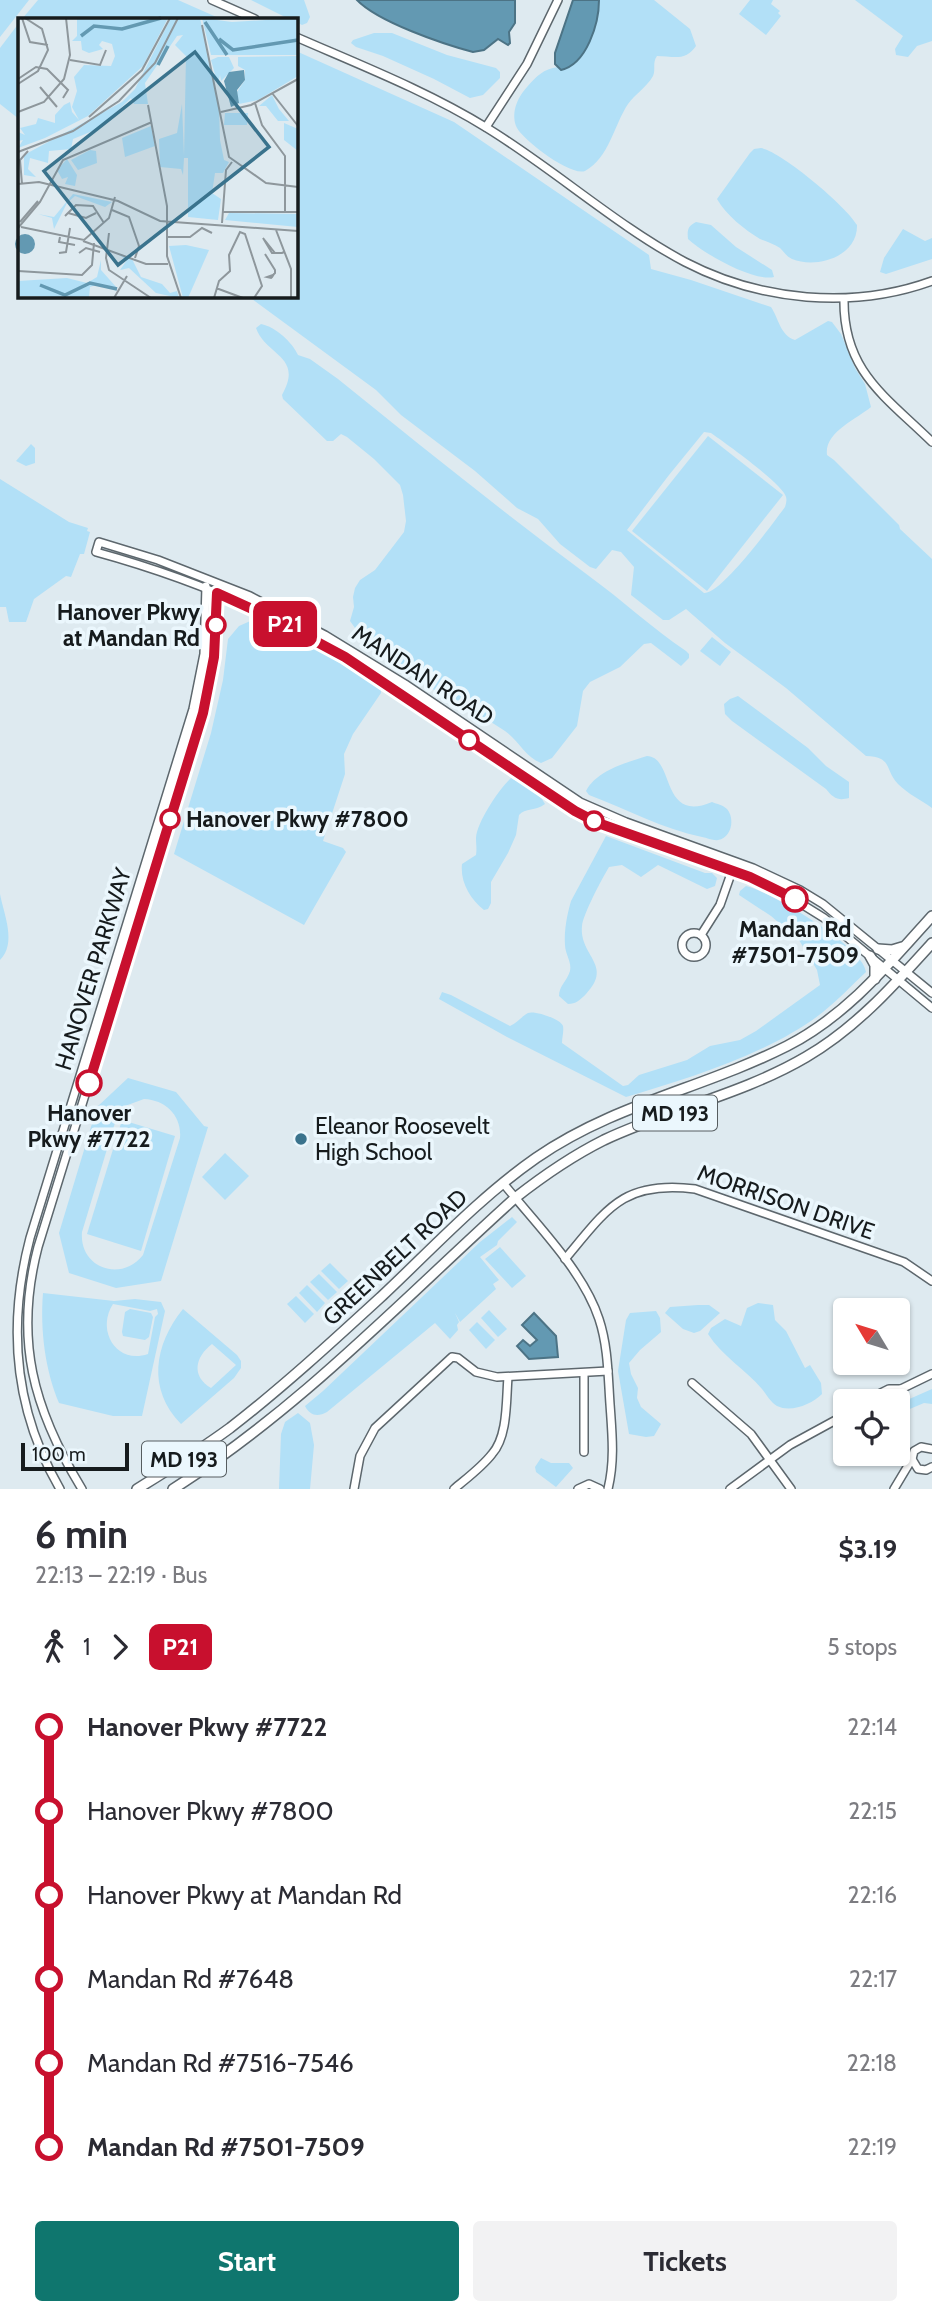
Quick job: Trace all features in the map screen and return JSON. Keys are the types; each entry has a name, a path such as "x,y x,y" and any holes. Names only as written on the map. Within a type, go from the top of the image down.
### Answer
{"main road":[{"name":"GREENBELT ROAD","path":"137,1489 212,1441 283,1385 503,1184 535,1159 598,1121 786,1046 826,1022 875,979 932,916"},
{"name":"GREENBELT ROAD","path":"173,1489 223,1457 291,1403 515,1198 555,1169 604,1140 753,1083 804,1058 854,1023 932,943"},
{"path":"875,979 874,953 904,947"}],"street":[{"path":"212,0 253,18"},
{"path":"486,127 527,64 558,0"},
{"path":"298,38 426,95 486,127 656,245 685,262 732,282 802,297 844,299 904,290 932,281"},
{"path":"844,299 845,331 858,365 877,388 932,442"},
{"name":"MANDAN ROAD","path":"874,953 779,890 598,823 575,811 345,657 276,620 217,593 96,552 99,542 206,578 281,611 351,649 580,803 774,876 812,897 888,965 898,980 932,1008"},
{"name":"HANOVER PARKWAY","path":"60,1489 34,1436 21,1388 16,1338 21,1279 30,1238 195,699 204,654 206,578"},
{"name":"HANOVER PARKWAY","path":"82,1489 52,1437 35,1387 28,1341 31,1280 38,1247 203,713 214,657 218,583"},
{"path":"701,935 720,905 736,861"},
{"name":"MANDAN ROAD","path":"888,965 906,971 932,993"},
{"path":"503,1184 565,1259 595,1308 604,1336 608,1371 613,1459 608,1489"},
{"name":"MORRISON DRIVE","path":"565,1259 620,1200 651,1188 676,1187 695,1189 904,1262 932,1281"},
{"path":"354,1489 360,1456 375,1429 452,1357 458,1358 482,1375 508,1377 608,1371"},
{"path":"583,1373 584,1452"},
{"path":"901,1389 932,1374"},
{"path":"454,1489 492,1455 497,1447 502,1431 508,1377"},
{"path":"692,1383 751,1434 791,1489"},
{"path":"730,1489 769,1459 833,1421"},
{"path":"894,1489 917,1448 925,1446 932,1449"},
{"path":"912,1459 918,1469 926,1470 932,1467"},
{"path":"578,1489 589,1485 600,1489"}],"shaded area":[{"path":"0,0 29,0 0,37"},
{"path":"38,0 178,0 219,18 23,18"},
{"path":"251,0 304,0 310,17 307,23 302,25 298,23 298,18 287,18"},
{"path":"357,0 515,0 515,23 509,32 508,45 498,39 484,50 473,52 395,24"},
{"path":"573,0 599,0 597,20 590,41 578,60 561,70 555,64 555,53"},
{"path":"599,0 654,0 690,29 696,46 683,56 657,56 653,76 628,104 600,158 585,171 578,171 558,163 526,139 516,126 515,110 521,95 537,76 553,68 558,67 561,70 599,10"},
{"path":"750,0 773,0 771,4 780,11 778,13 781,16 766,35 739,14"},
{"path":"855,0 932,0 932,41 917,46 908,57 896,55 895,49 903,36"},
{"path":"18,24 18,118 0,104 0,48"},
{"path":"374,33 392,33 447,55 496,68 500,72 500,78 483,95 470,98 434,79 351,43"},
{"path":"298,52 454,122 649,255 651,269 771,307 783,331 795,340 828,321 832,322 841,334 865,384 871,407 836,433 827,447 827,455 932,559 932,808 898,784 884,761 866,756 686,609 669,620 663,620 631,595 634,567 621,552 612,550 596,569 590,567 560,544 538,519 517,508 475,471 401,415 376,390 251,298 298,298","holes":["704,432 711,433 753,464 783,491 786,497 785,507 734,571 712,591 704,593 627,530"]},
{"path":"761,148 798,169 851,216 857,225 855,236 851,245 843,252 823,261 802,262 792,259 780,248 748,231 721,205 717,199 750,153"},
{"path":"696,222 711,225 736,247 772,270 774,277 742,271 695,245 688,239 688,233"},
{"path":"903,229 925,241 932,238 932,259 886,274 880,272 884,258"},
{"path":"261,324 278,332 288,340 298,355 310,359 338,379 494,504 686,651 689,658 681,666 651,643 644,644 620,667 590,682 583,691 577,726 552,758 541,763 531,757 505,731 381,655 350,621 355,588 360,580 375,570 404,532 406,521 400,485 347,437 341,434 333,441 327,441 283,399 289,372 281,357 261,337 256,328"},
{"path":"708,436 783,495 707,591 632,531"},
{"path":"31,444 35,448 35,463 26,466 16,461"},
{"path":"0,479 69,522 88,528 87,531 90,532 84,554 80,554 71,577 66,576 34,599 26,622 9,622 6,607 0,607"},
{"path":"257,618 325,654 381,689 344,754 345,774 323,841 343,848 346,852 304,925 174,854 211,733 223,680 228,639 239,626"},
{"path":"712,637 731,652 720,666 700,651"},
{"path":"738,696 849,782 849,798 833,797 826,789 732,721 725,714 724,704"},
{"path":"647,756 656,759 670,788 684,804 695,806 712,802 727,809 731,817 731,827 726,836 715,840 673,829 589,795 586,791 605,773"},
{"path":"511,778 535,792 545,804 519,815 516,835 491,882 491,903 488,909 484,910 467,890 462,864 476,855 476,838 480,823"},
{"path":"606,836 705,873 712,873 717,878 715,886 707,889 658,865 641,877 622,865 609,867 589,905 582,926 582,936 597,975 586,994 578,1001 568,1004 559,996 570,971 565,948 568,912 571,901"},
{"path":"746,886 775,898 834,935 861,961 866,972 829,1007 803,1026 755,1052 702,1073 626,1097 439,999 442,992 451,995 510,1026 531,1012 553,1018 563,1026 562,1043 623,1086 628,1085 639,1075 687,1060 710,1046 740,1040 820,985 817,970 799,940 771,916 739,895"},
{"path":"0,894 9,937 5,953 0,960"},
{"path":"128,1078 176,1092 204,1126 208,1127 161,1281 116,1288 69,1273 59,1233 97,1107","holes":["144,1099 166,1106 175,1116 180,1138 143,1255 134,1264 124,1268 103,1268 87,1255 82,1232 117,1116 125,1106"]},
{"path":"122,1120 175,1136 141,1251 87,1234"},
{"path":"225,1153 249,1176 225,1200 202,1177"},
{"path":"512,1217 517,1222 497,1245 480,1257 499,1280 493,1284 496,1289 460,1322 455,1313 459,1322 458,1330 450,1339 435,1323 327,1412 317,1415 309,1412 305,1406 480,1242"},
{"path":"500,1247 526,1276 512,1288 485,1259"},
{"path":"330,1263 348,1281 339,1289 321,1271"},
{"path":"319,1274 337,1292 328,1300 310,1282"},
{"path":"307,1285 325,1303 317,1312 299,1293"},
{"path":"43,1293 114,1301 135,1299 161,1302 165,1311 142,1416 113,1416 59,1403 47,1363","holes":["113,1304 150,1311 157,1309 158,1314 155,1317 148,1354 137,1356 118,1350 108,1334 108,1314"]},
{"path":"296,1296 314,1314 305,1323 287,1304"},
{"path":"758,1303 773,1305 775,1320 786,1331 805,1368 810,1365 821,1383 822,1394 813,1401 795,1408 775,1405 708,1334 711,1328 725,1319 741,1326 747,1308"},
{"path":"709,1305 720,1313 694,1333 683,1329 665,1313 670,1307"},
{"path":"130,1309 151,1313 153,1317 149,1337 145,1340 123,1336 125,1312"},
{"path":"183,1309 241,1361 241,1368 234,1378 181,1424 170,1410 159,1382 161,1352 173,1323","holes":["212,1344 236,1365 211,1388 200,1378 198,1372 199,1360"]},
{"path":"489,1310 507,1329 498,1337 481,1318"},
{"path":"656,1311 660,1318 661,1332 629,1363 638,1388 637,1398 641,1407 661,1424 654,1436 646,1437 629,1434 618,1371 626,1320 630,1313"},
{"path":"534,1313 556,1336 558,1357 529,1359 517,1346 523,1340 530,1346 537,1340 522,1325"},
{"path":"477,1322 495,1340 486,1349 469,1330"},
{"path":"932,1389 932,1404 924,1403 910,1409 910,1399"},
{"path":"298,1413 310,1423 314,1445 310,1489 279,1489 281,1434 285,1422"},
{"path":"541,1458 551,1463 569,1463 573,1468 556,1487 536,1472 535,1467"}],"bus line":[{"name":"P21","path":"89,1083 203,713 214,657 217,593 246,605 345,657 575,811 598,823 750,877 795,899"}],"place":[{"name":"Hanover Pkwy at Mandan Rd","path":"216,625"},
{"name":"Hanover Pkwy #7800","path":"170,819"},
{"name":"Mandan Rd #7501-7509","path":"795,899"},
{"name":"Hanover Pkwy #7722","path":"89,1083"},
{"name":"Eleanor Roosevelt High School","path":"301,1139"}]}
